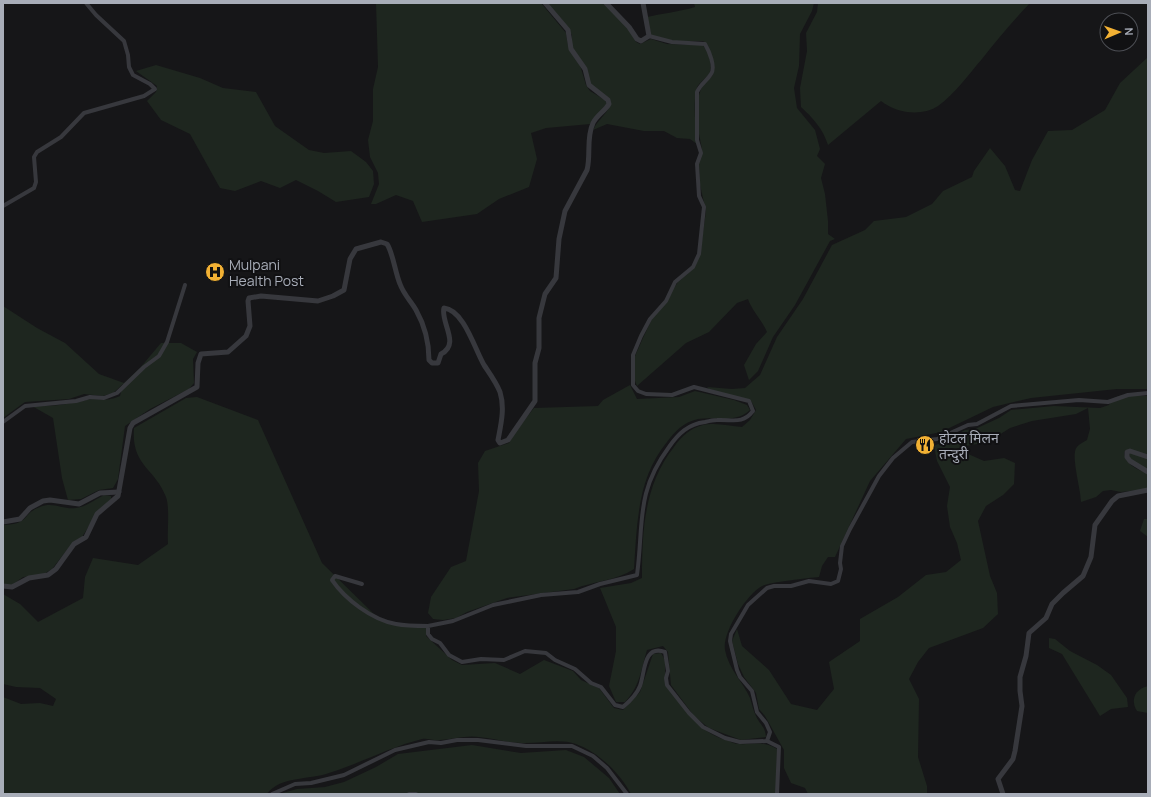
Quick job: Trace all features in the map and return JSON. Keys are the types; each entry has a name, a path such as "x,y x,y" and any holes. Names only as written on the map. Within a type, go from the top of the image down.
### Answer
{"street":[{"path":"3,206 34,188 34,157 37,152 62,137 84,113 144,96 155,89 154,86 133,75 129,67 124,41 96,15 86,3"},
{"path":"3,586 12,587 29,578 48,575 56,569 74,544 86,537 97,514 118,496 130,428 133,423 197,387 198,363 201,354 228,352 246,336 250,326 249,298 261,296 318,301 332,296 344,290 350,259 356,249 381,242 387,244 390,249 395,272 404,294 417,310 427,334 429,360 432,363 438,363 441,354 445,352 450,344 450,333 442,314 444,308 454,311 471,337 484,365 500,393 502,415 498,440 500,443 508,440 535,401 535,363 539,348 539,318 545,294 556,278 559,239 564,217 587,170 589,163 588,145 591,130 597,117 609,104 608,100 589,85 585,70 571,49 568,30 545,3"},
{"path":"362,584 336,576 332,580 339,590 373,615 397,625 428,626 453,621 493,605 541,595 578,592 600,584 637,575 642,508 652,472 659,460 676,438 688,427 694,424 716,420 740,421 748,417 753,411 749,401 708,390 694,387 672,395 653,394 638,391 633,385 633,355 641,336 650,319 666,301 675,282 694,267 699,254 704,211 699,196 697,164 701,153 697,140 697,92 700,85 711,74 712,66 705,44 672,42 648,36 641,41 637,39 629,26 606,3"},
{"path":"643,3 648,36"},
{"path":"3,422 25,406 76,401 90,396 104,398 117,393 144,367 159,356 167,342 185,285"},
{"path":"767,741 770,732 766,723 757,712 752,691 740,677 737,670 730,641 730,634 748,604 767,588 774,586 791,586 809,581 832,584 838,581 841,569 841,552 845,540 879,476 903,449 912,442 937,439 968,425 977,424 1011,406 1079,400 1108,402 1128,395 1148,393"},
{"path":"1148,457 1130,452 1127,452 1126,457 1148,472"},
{"path":"1003,794 998,779 1013,759 1015,750 1022,706 1020,677 1026,656 1029,633 1046,618 1052,604 1083,576 1091,557 1095,525 1112,501 1118,496 1148,490"},
{"path":"3,522 20,519 30,508 50,500 79,504 100,493 119,492"},
{"path":"428,626 428,634 432,639 440,643 449,655 462,662 481,659 504,660 525,651 546,653 555,660 574,669 591,683 601,687 615,705 619,707 623,707 637,692 641,684 647,658 650,654 658,650 665,652 668,671 666,678 668,685 689,713 703,727 725,738 740,742 767,741 779,747 777,794"},
{"path":"272,794 295,784 319,781 344,775 395,750 429,742 441,743 457,740 478,740 526,746 572,746 593,756 607,768 627,794"},
{"path":"409,794 416,794"}],"shaded area":[{"path":"376,3 541,3 566,33 568,45 580,65 586,85 590,91 605,100 607,104 590,124 546,128 531,133 537,159 529,187 499,199 477,214 422,222 413,201 396,195 376,204 371,204 379,184 378,173 370,157 368,140 373,121 373,89 378,67"},
{"path":"547,3 604,3 628,28 636,42 640,44 651,39 667,44 703,45 707,51 711,67 709,74 699,84 696,91 695,110 697,144 690,139 677,138 664,131 644,131 607,124 593,130 610,106 611,102 591,86 572,49 572,35"},
{"path":"694,3 814,3 812,11 800,34 799,66 794,88 797,108 815,130 820,149 817,156 825,164 821,178 825,194 828,234 835,239 830,241 795,305 773,337 758,371 749,380 744,365 756,344 767,332 748,299 737,303 709,332 686,343 637,386 635,381 635,356 651,321 678,282 692,270 700,254 706,211 700,185 699,164 702,149 699,134 699,95 702,86 713,75 707,44 703,41 673,41 651,35 647,17 695,7"},
{"path":"818,3 1030,3 956,90 938,106 924,112 909,112 901,111 881,101 828,145 817,124 801,107 800,88 807,51 806,33 817,12"},
{"path":"1148,57 1148,389 1117,389 1031,398 993,407 941,432 906,439 870,481 835,557 828,557 822,566 819,577 762,586 749,597 731,624 725,642 727,657 732,669 744,686 750,698 755,714 766,737 741,740 709,728 694,716 671,685 668,652 663,646 647,650 634,690 625,702 616,702 609,686 616,651 616,627 600,588 631,583 642,578 644,526 651,493 656,477 664,462 686,433 698,426 708,424 742,427 750,420 756,410 751,401 709,389 707,387 732,389 745,388 760,375 777,337 803,299 832,245 865,230 874,221 906,217 932,204 943,191 972,177 974,171 990,148 1005,166 1015,190 1020,191 1032,160 1048,131 1072,130 1105,110 1120,83"},
{"path":"156,65 200,78 223,88 256,92 275,126 309,150 324,153 351,151 366,162 373,171 374,184 369,197 336,202 296,180 280,188 261,181 235,191 220,188 190,134 161,120 147,101 156,92 157,86 136,71"},
{"path":"3,306 37,328 65,343 99,374 124,383 140,368 161,343 181,343 197,352 193,359 194,383 189,389 150,409 125,426 118,479 113,488 99,490 81,499 68,500 62,478 53,418 32,406 53,406 91,399 106,400 115,398 120,396 123,384 113,393 103,396 84,394 69,399 25,402 3,418"},
{"path":"630,385 637,399 679,397 695,391 734,400 747,405 750,410 738,417 693,420 680,428 667,442 657,456 644,486 640,502 634,569 620,576 574,589 507,598 467,612 456,618 443,620 433,619 428,613 431,597 451,567 466,561 479,491 478,463 485,451 509,443 515,432 534,408 598,406 603,400"},
{"path":"1122,395 1148,396 1148,455 1127,450 1124,452 1127,460 1132,466 1148,473 1148,489 1121,492 1111,490 1103,491 1096,497 1081,502 1075,464 1075,451 1080,444 1087,440 1090,429 1088,408 1076,414 1032,421 1010,428 988,442 966,446 966,453 984,461 1004,458 1015,463 1014,484 1003,495 986,506 978,521 990,576 997,593 998,614 983,628 929,648 918,662 909,679 919,699 918,757 927,786 927,794 808,794 805,788 791,783 784,768 784,750 765,716 759,709 756,693 744,677 738,664 732,641 737,629 742,646 769,670 791,704 817,710 834,689 829,662 860,641 860,619 898,597 926,575 946,572 961,560 957,543 950,527 947,506 950,487 937,461 934,446 965,430 975,429 999,418 1011,410 1054,406 1100,408 1109,405 1113,398"},
{"path":"197,397 258,420 322,563 380,620 426,628 426,636 452,660 462,665 495,663 520,674 544,660 573,671 581,680 599,688 614,708 623,710 640,692 653,654 661,653 665,660 665,685 698,724 715,736 735,744 762,744 772,746 777,749 776,793 631,794 621,778 608,764 592,752 576,744 563,741 516,743 470,736 438,740 422,739 410,742 329,773 287,781 279,784 267,794 3,794 3,697 21,704 40,703 53,706 56,699 40,688 16,687 3,684 3,594 20,604 38,622 83,598 85,577 93,558 138,565 168,544 168,514 166,497 156,479 140,459 136,451 134,428 186,398"},
{"path":"1131,453 1148,458 1148,470 1131,460 1129,455"},
{"path":"104,495 111,496 111,499 99,510 82,537 73,542 52,569 42,575 23,577 12,585 3,584 3,525 18,523 34,510 45,505 54,505 67,508 80,507 87,505"},
{"path":"1144,519 1148,519 1148,537 1140,531"},
{"path":"1049,638 1055,639 1070,651 1097,665 1111,675 1127,698 1128,707 1111,709 1100,716 1062,654 1049,648"},
{"path":"1148,686 1148,713 1137,711 1134,703 1135,696 1137,692"},
{"path":"472,745 521,753 566,750 584,757 609,778 620,794 279,794 297,789 325,787 344,782 376,767 398,754"}],"place":[{"name":"Mulpani Health Post","path":"215,272"},
{"name":"होटल मिलन तन्दुरी","path":"925,445"}]}
